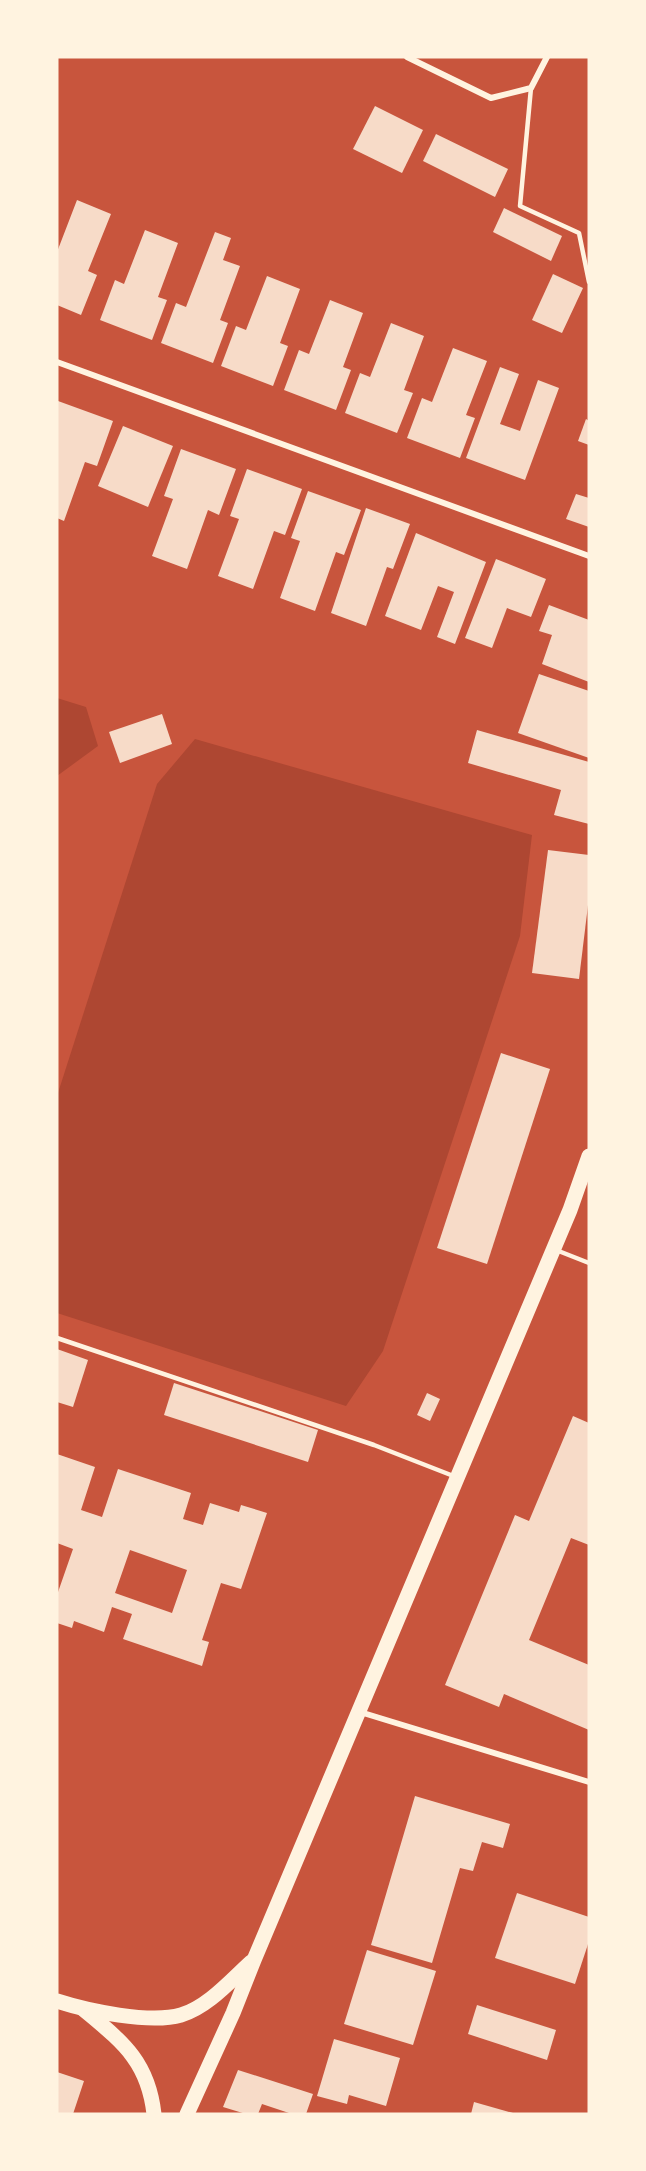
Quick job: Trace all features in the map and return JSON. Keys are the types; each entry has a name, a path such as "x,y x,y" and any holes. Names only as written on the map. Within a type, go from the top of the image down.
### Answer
{"main road":[{"path":"187,2114 233,2013 358,1711 458,1478 570,1210 589,1156"},
{"path":"57,2001 82,2009 164,2018 182,2014 200,2006 254,1959"},
{"path":"82,2009 116,2037 133,2055 144,2073 152,2094 154,2114"}],"street":[{"path":"407,57 491,98 531,88 547,57"},
{"path":"57,362 589,556"},
{"path":"358,1711 589,1782"}],"lane":[{"path":"531,88 520,207 579,233 589,282"},
{"path":"554,1249 589,1263"},
{"path":"57,1338 374,1445 458,1478"}],"shaded area":[{"path":"57,698 86,707 98,746 57,776"},
{"path":"195,739 532,835 520,936 383,1351 346,1406 57,1313 57,1096 157,784"}],"building":[{"path":"375,106 423,130 402,173 353,149"},
{"path":"436,134 508,169 495,197 423,161"},
{"path":"77,200 111,214 88,271 97,275 81,315 57,305 57,252"},
{"path":"504,208 562,236 551,261 493,232"},
{"path":"145,230 178,243 158,297 167,300 152,340 100,320 115,280 124,284"},
{"path":"215,232 231,238 223,260 240,266 220,320 228,323 213,363 161,343 176,303 186,307"},
{"path":"553,274 583,288 562,333 532,320"},
{"path":"267,276 300,289 280,343 288,346 273,386 221,366 236,326 246,330"},
{"path":"330,300 363,313 343,367 351,370 336,410 284,390 299,350 309,354"},
{"path":"391,323 424,336 404,390 413,393 397,433 345,413 360,373 370,377"},
{"path":"453,348 487,361 466,415 475,418 460,458 407,438 422,398 432,402"},
{"path":"500,367 519,374 500,424 520,431 538,380 559,388 525,480 466,458"},
{"path":"58,401 113,421 97,466 85,462 64,521 57,518"},
{"path":"586,419 589,421 589,445 578,441"},
{"path":"123,426 173,446 148,507 98,486"},
{"path":"181,449 236,469 219,515 208,510 187,569 152,556 173,499 164,496"},
{"path":"247,469 302,489 285,535 274,531 253,589 218,576 239,519 230,516"},
{"path":"308,491 361,510 344,555 336,552 315,611 280,598 300,541 291,538"},
{"path":"576,494 589,498 589,527 566,519"},
{"path":"366,508 410,524 393,569 387,567 366,626 331,613"},
{"path":"416,533 486,562 455,644 437,637 454,592 438,586 421,630 385,616"},
{"path":"496,559 546,579 531,617 507,608 492,648 465,638"},
{"path":"549,605 589,620 589,682 542,664 552,635 539,631"},
{"path":"539,674 589,691 589,758 518,733"},
{"path":"162,714 172,744 120,763 109,732"},
{"path":"477,730 589,762 589,824 554,815 561,790 468,763"},
{"path":"548,850 589,855 589,897 579,979 532,973"},
{"path":"501,1053 550,1069 487,1264 437,1248"},
{"path":"57,1349 88,1360 73,1407 57,1402"},
{"path":"174,1383 318,1430 308,1462 164,1415"},
{"path":"427,1393 440,1399 430,1421 417,1415"},
{"path":"573,1416 589,1423 589,1545 571,1538 529,1640 589,1665 589,1730 504,1694 499,1707 445,1685 515,1515 529,1521"},
{"path":"57,1454 95,1467 81,1510 102,1517 118,1469 191,1493 183,1519 203,1525 210,1503 239,1512 241,1505 267,1513 241,1589 221,1583 202,1640 209,1642 202,1666 123,1639 132,1614 112,1607 104,1632 74,1621 72,1628 57,1623 57,1595 73,1549 57,1543","holes":["130,1550 187,1570 172,1613 115,1593"]},
{"path":"415,1796 510,1824 503,1848 482,1842 473,1871 460,1868 432,1963 371,1945"},
{"path":"517,1893 589,1917 589,1941 575,1984 495,1958"},
{"path":"367,1950 436,1971 413,2045 344,2024"},
{"path":"477,2005 556,2030 547,2060 468,2034"},
{"path":"334,2039 400,2058 386,2106 349,2095 347,2104 317,2096"},
{"path":"238,2070 313,2094 306,2114 292,2114 262,2104 258,2114 246,2114 223,2107"},
{"path":"57,2072 84,2081 73,2114 57,2114"},
{"path":"474,2102 513,2113 471,2114"}]}
